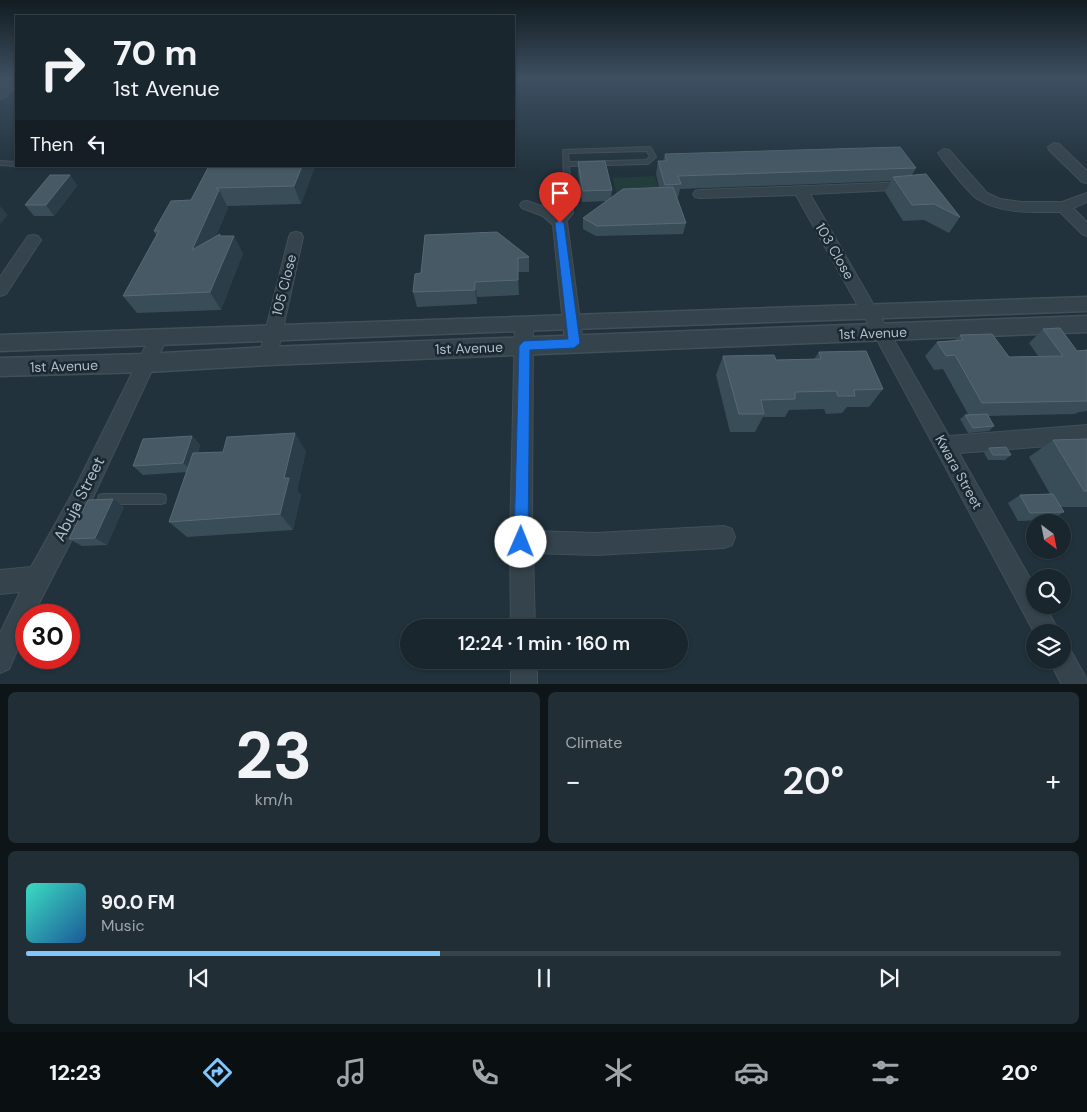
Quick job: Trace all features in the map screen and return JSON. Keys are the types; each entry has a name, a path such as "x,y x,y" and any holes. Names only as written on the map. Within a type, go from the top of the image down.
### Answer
{"street":[{"path":"1054,147 1087,179"},
{"path":"944,154 982,196 989,201 1014,206 1064,207 1087,197"},
{"path":"700,194 910,186"},
{"name":"103 Close","path":"801,191 869,311"},
{"path":"527,204 548,213 560,223 574,343"},
{"path":"1064,207 1087,231"},
{"name":"105 Close","path":"268,356 296,237"},
{"path":"0,290 33,240"},
{"name":"1st Avenue","path":"0,343 571,321 1087,304"},
{"name":"Kwara Street","path":"869,311 1043,624"},
{"path":"523,619 521,542 524,324"},
{"name":"1st Avenue","path":"0,367 146,363 574,343 1087,324"},
{"name":"Abuja Street","path":"0,660 38,578 80,500 158,338"},
{"path":"944,445 1087,434"},
{"path":"521,542 596,544 724,536"},
{"path":"0,582 38,578"},
{"path":"524,669 524,684"},
{"path":"1067,669 1076,684"}],"lane":[{"path":"560,223 569,213 565,151 648,148 653,158 648,162 567,164"},
{"path":"0,163 15,164"},
{"path":"80,500 161,499"}],"green space":[{"path":"655,176 661,195 617,196 613,178"}],"building":[{"path":"900,147 916,168 678,176 681,184 665,185 658,161 667,161 665,154"},
{"path":"605,161 612,190 583,191 578,162"},
{"path":"208,167 302,167 294,186 216,188 219,190 192,250 220,234 219,236 234,236 210,292 123,296 159,231 154,231 171,201 191,200"},
{"path":"926,174 960,217 934,204 912,205 893,177"},
{"path":"50,175 70,175 46,205 25,205"},
{"path":"673,187 686,223 597,226 583,218 623,189"},
{"path":"497,232 529,257 518,258 518,280 475,282 475,290 413,292 415,274 421,273 425,235"},
{"path":"1060,328 1077,351 1087,350 1087,401 982,403 955,355 946,356 937,342 963,340 960,335 992,334 1009,357 1063,356 1043,329"},
{"path":"866,351 883,389 854,390 855,396 838,396 836,391 795,392 795,399 761,400 764,414 739,414 723,356 774,355 776,360 821,359 819,352"},
{"path":"987,414 994,426 973,428 965,415"},
{"path":"295,433 284,478 289,478 280,514 169,522 193,453 223,452 227,437"},
{"path":"192,436 183,463 133,466 143,439"},
{"path":"1087,439 1087,491 1084,491 1053,440"},
{"path":"1006,447 1011,455 993,455 989,448"},
{"path":"1053,494 1064,512 1030,513 1020,495"},
{"path":"113,499 95,538 69,539 88,500"}],"route":[{"path":"521,542 524,346 574,343 560,223"}]}
